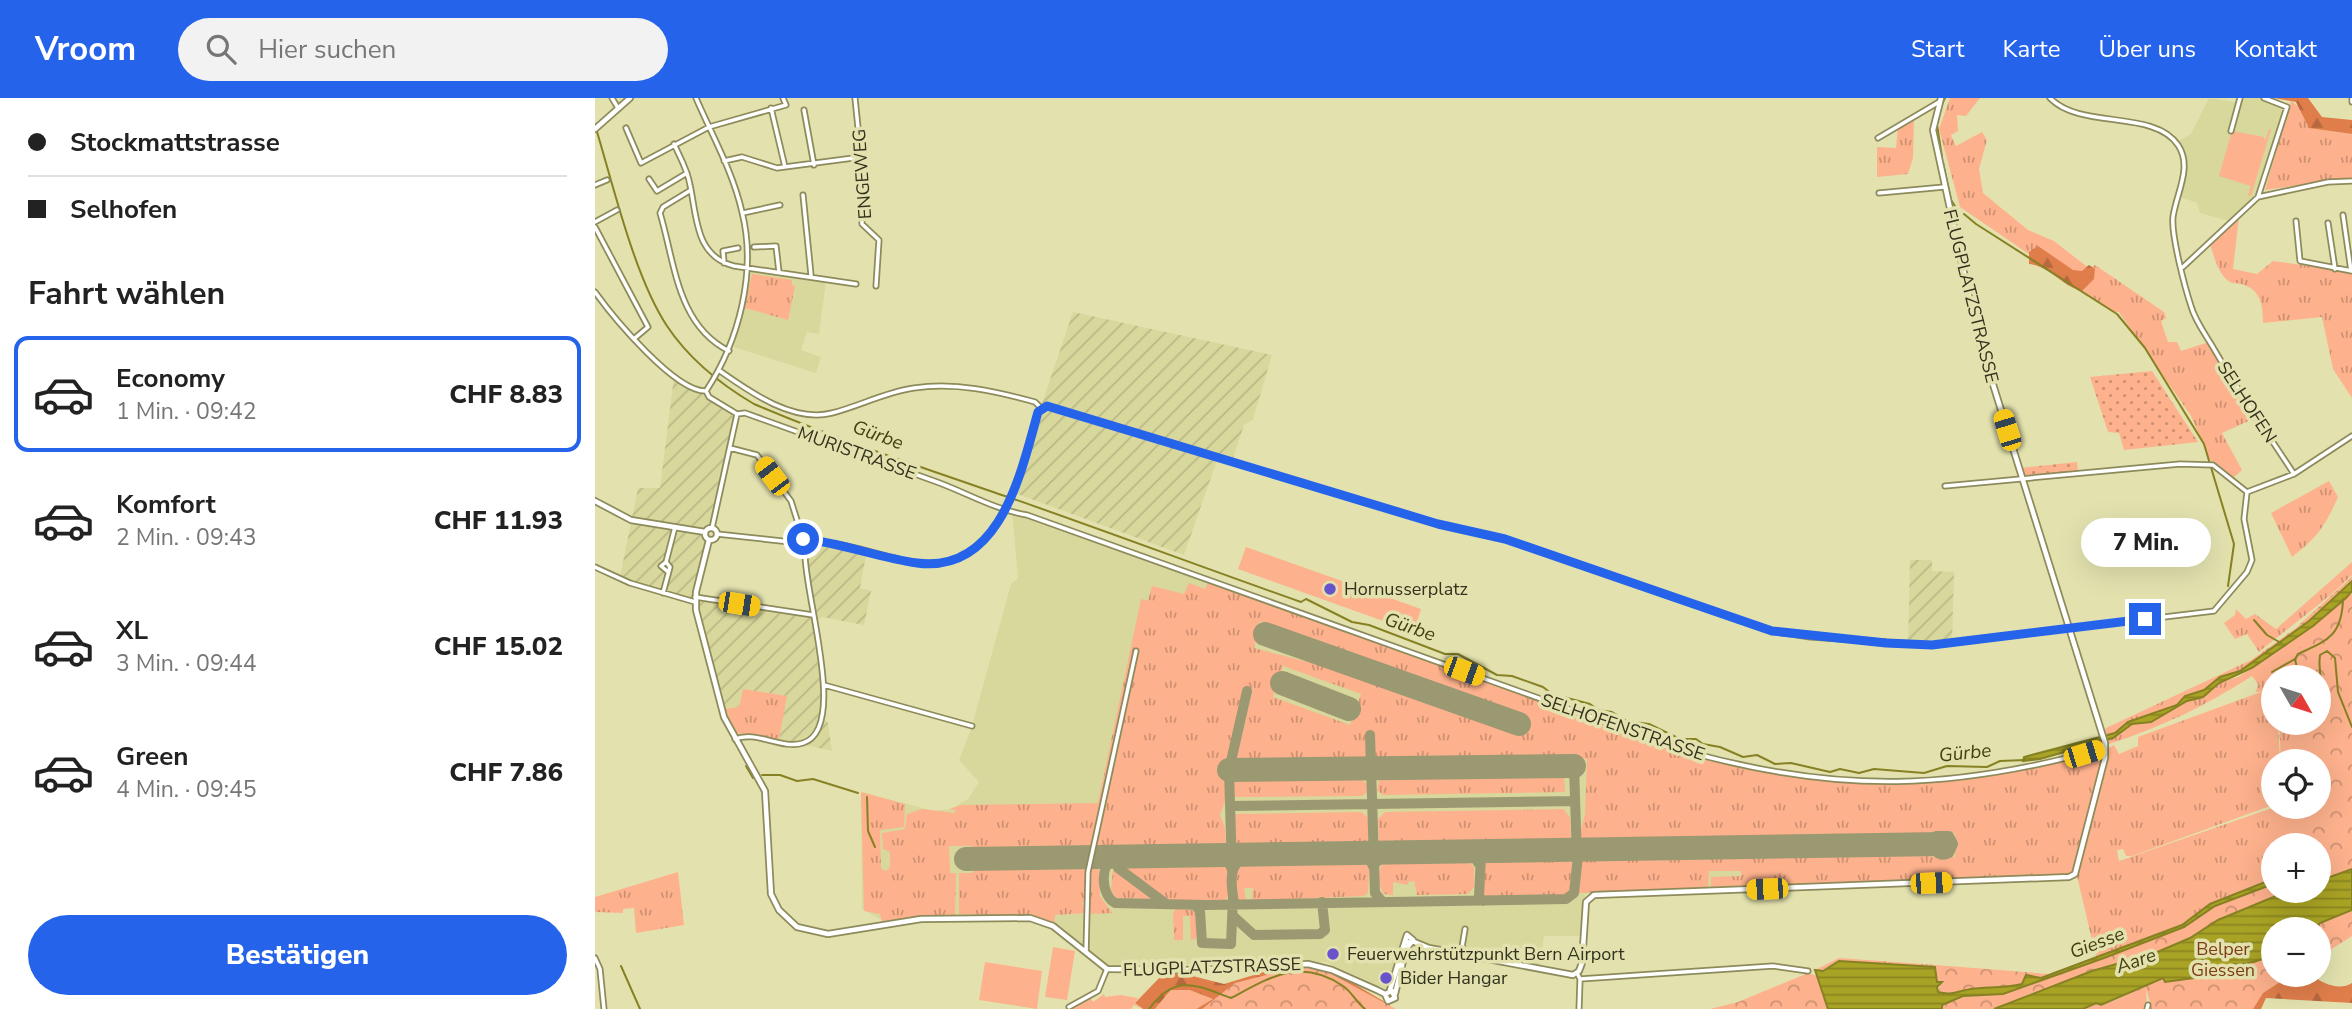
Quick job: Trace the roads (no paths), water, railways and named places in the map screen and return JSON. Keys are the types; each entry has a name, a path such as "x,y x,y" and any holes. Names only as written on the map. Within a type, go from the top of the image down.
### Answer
{"street":[{"path":"612,98 618,108"},
{"path":"595,129 629,98"},
{"path":"696,98 743,213 746,268 729,351 706,391"},
{"path":"626,128 641,163 709,127 786,104 783,98"},
{"name":"ENGEWEG","path":"855,98 861,157 862,224 879,240 876,286"},
{"name":"SELHOFEN","path":"2050,98 2066,110 2148,127 2164,133 2176,143 2184,164 2172,220 2193,313 2294,474"},
{"path":"2231,131 2240,98"},
{"path":"2183,267 2258,197 2287,107 2264,98"},
{"path":"1878,138 1940,100"},
{"name":"FLUGPLATZSTRASSE","path":"1579,976 1585,904 1594,895 2072,877 2076,872 2105,745 1977,333 1933,130 1940,100"},
{"path":"771,108 785,167"},
{"path":"804,110 814,164"},
{"path":"674,144 687,173 701,239 711,254 724,263 746,268 811,275 856,284"},
{"path":"724,162 743,157 785,167 861,157"},
{"path":"649,179 657,191 687,173"},
{"path":"595,185 607,180"},
{"path":"2258,197 2328,182 2352,181"},
{"path":"1879,193 1944,187"},
{"path":"691,190 661,210 670,254 680,290 696,323 713,341 729,351"},
{"path":"803,195 811,275"},
{"path":"743,213 780,205"},
{"path":"617,210 595,225 648,327 635,338"},
{"path":"2296,221 2300,261 2351,271 2343,215"},
{"path":"2328,223 2335,269"},
{"path":"754,247 776,246 779,272"},
{"path":"724,263 723,251 738,248"},
{"name":"MURISTRASSE","path":"595,292 669,372 696,390 706,391 709,397 737,414 745,413 988,501 1004,511 1027,515 1157,562"},
{"path":"719,372 771,402 812,415 832,413 893,391 940,386 989,390 1438,524 1505,539 1772,631 1907,645 2214,611 2247,572 2252,560 2244,519 2247,492"},
{"path":"695,599 709,540 717,534 811,542 915,563 943,562 962,556 981,544 996,528 1012,493 1042,407"},
{"path":"595,501 631,520 705,533 712,528 737,414"},
{"path":"2247,492 2294,474 2352,436"},
{"path":"730,449 757,455 791,501 805,550 824,685 823,719 809,741 799,744 745,737 735,739"},
{"path":"1945,486 2180,464 2210,464 2247,492"},
{"path":"663,593 667,571 661,566 666,562 675,527"},
{"path":"712,528 717,534"},
{"path":"705,533 709,540"},
{"path":"805,550 811,547 811,542"},
{"name":"SELHOFENSTRASSE","path":"1157,562 1689,752 1764,772 1836,781 1934,782 2008,773 2105,745"},
{"path":"595,566 663,593 813,615"},
{"name":"FLUGPLATZSTRASSE","path":"695,599 724,717 758,775 766,797 771,894 783,916 797,927 828,934 921,919 1025,917 1047,923 1107,969 1196,970 1311,964 1387,992"},
{"path":"1086,954 1089,872 1136,651"},
{"path":"824,685 972,726"},
{"path":"1461,953 1465,929"},
{"path":"1409,942 1579,976 1773,966 1808,971"},
{"path":"1409,942 1395,995 1390,1001 1386,999 1387,992 1409,942"},
{"path":"1087,944 1093,943"},
{"path":"595,958 600,969 604,1009"},
{"path":"1069,1007 1098,991 1107,969"},
{"path":"1579,976 1579,1009"},
{"path":"1387,992 1395,995"}],"water":[{"path":"2352,581 2352,591 2346,598 2313,626 2252,668 2219,683 2203,697 2187,701 2151,722 2132,724 2113,738 2040,759 2023,761 2024,757 2115,733 2128,722 2177,705 2185,696 2204,690 2220,677 2240,671 2309,621"},
{"name":"Aare","path":"2352,869 2352,910 2331,919 2261,917 2261,959 2234,964 2194,978 2165,982 2163,978 2101,1005 2096,1003 2083,1009 1994,1009 2092,971 2155,953 2190,938 2218,920 2261,902 2331,903 2331,877"},
{"path":"2261,884 2261,889 2215,906 2184,927 2003,994 1963,996 1942,1005 1942,1009 1828,1009 1815,970 1823,971 1839,961 1935,967 1937,982 1942,982 1937,987 1938,992 1947,994 2022,984 2026,975 2041,978 2182,925 2210,904"}],"waterway":[{"path":"1941,106 1945,98"},
{"name":"Gürbe","path":"595,125 625,229 655,305 667,326 695,360 729,388 754,404 880,453 1301,602 1306,599 1352,622 1369,625 1445,654 1458,654 1497,675 1512,676 1543,687 1552,694 1590,704 1598,710 1612,712 1627,721 1649,724 1680,739 1696,739 1703,744 1720,747 1743,757 1757,755 1775,764 1791,763 1830,772 1840,769 1859,773 1874,769 1924,773 1947,766 1987,767 2000,761 2025,760"},
{"path":"1937,125 1942,157"},
{"path":"1943,163 1951,200 1957,209"},
{"path":"1964,214 2117,314 2145,348 2204,444 2234,544 2228,586"},
{"name":"Giesse","path":"2296,665 2295,659 2298,654 2324,641 2336,630 2343,599"},
{"path":"2254,620 2267,635 2281,643"},
{"name":"Giesse","path":"2320,665 2320,655 2327,651 2335,658 2338,692 2352,727"},
{"path":"2284,665 2295,659"},
{"path":"746,766 753,778"},
{"path":"762,775 780,775 797,781 813,779 858,793"},
{"path":"867,797 868,831 875,847"},
{"path":"621,966 640,1009"},
{"name":"Giesse","path":"1149,1009 1168,990 1177,986 1196,986 1231,998 1273,977 1299,972 1327,977 1349,991 1365,1009"}],"place":[{"name":"Hornusserplatz","path":"1330,589"},
{"name":"Feuerwehrstützpunkt Bern Airport","path":"1333,954"},
{"name":"Bider Hangar","path":"1386,978"}],"park label":[{"name":"Belper Giessen","path":"2223,959"}]}
